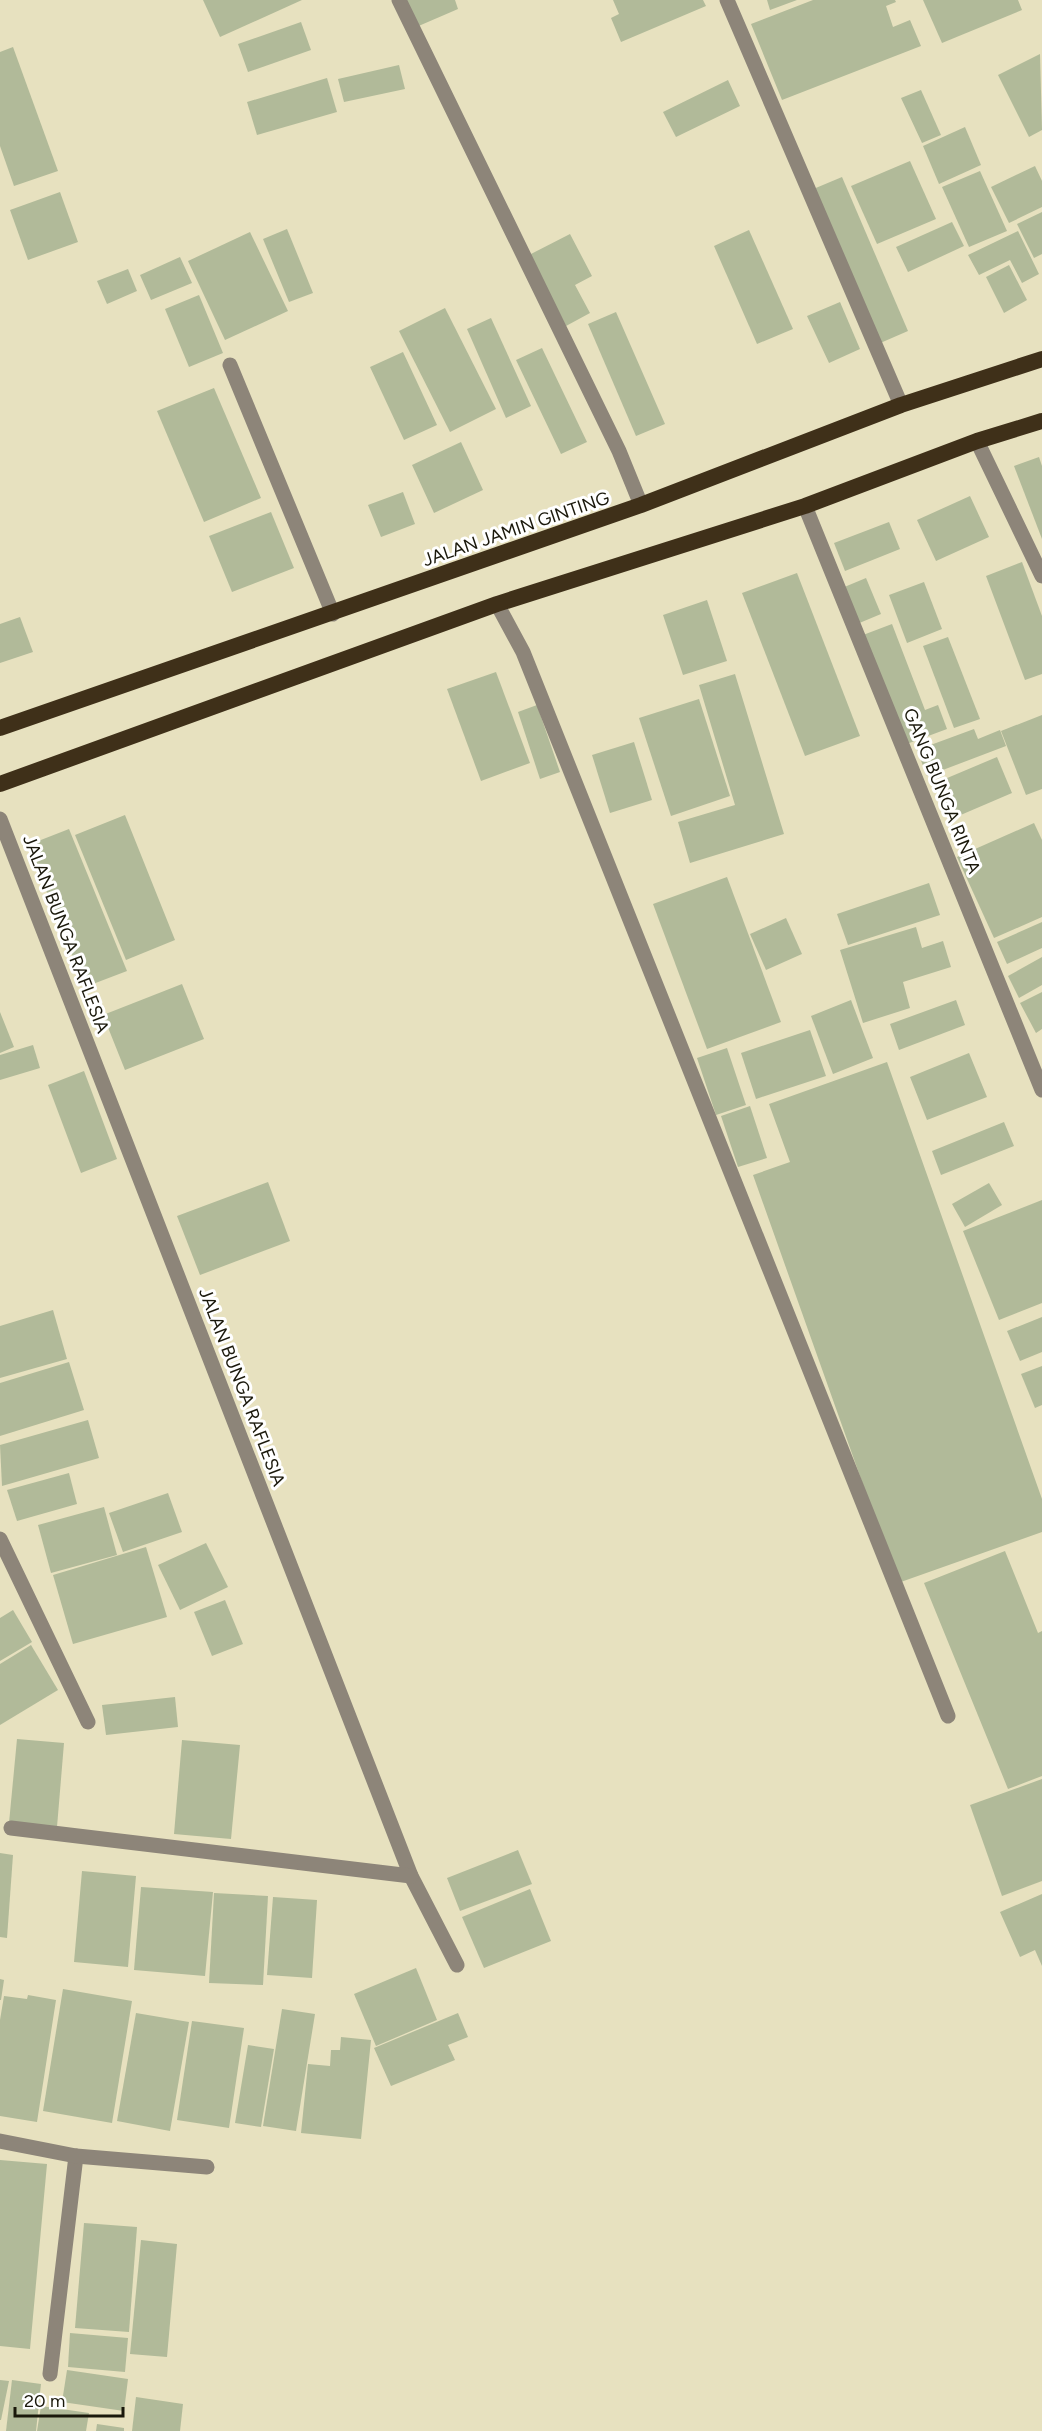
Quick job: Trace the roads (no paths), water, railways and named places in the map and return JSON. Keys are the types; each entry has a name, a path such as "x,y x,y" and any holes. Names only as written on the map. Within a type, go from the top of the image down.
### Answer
{"highway":[{"name":"JALAN JAMIN GINTING","path":"0,728 641,505 901,405 1042,359"},
{"path":"0,784 497,604 805,506 976,441 1042,422"}],"street":[{"path":"399,0 619,451 641,505"},
{"path":"727,0 901,405"},
{"path":"230,365 333,614"},
{"path":"976,441 1042,576"},
{"name":"GANG BUNGA RINTA","path":"805,506 1042,1090"},
{"path":"497,604 523,652 948,1716"},
{"name":"JALAN BUNGA RAFLESIA","path":"0,819 411,1876 457,1965"},
{"path":"0,1539 88,1722"},
{"path":"11,1828 411,1876"},
{"path":"0,2141 76,2156 207,2167"},
{"path":"50,2373 76,2156"}]}
